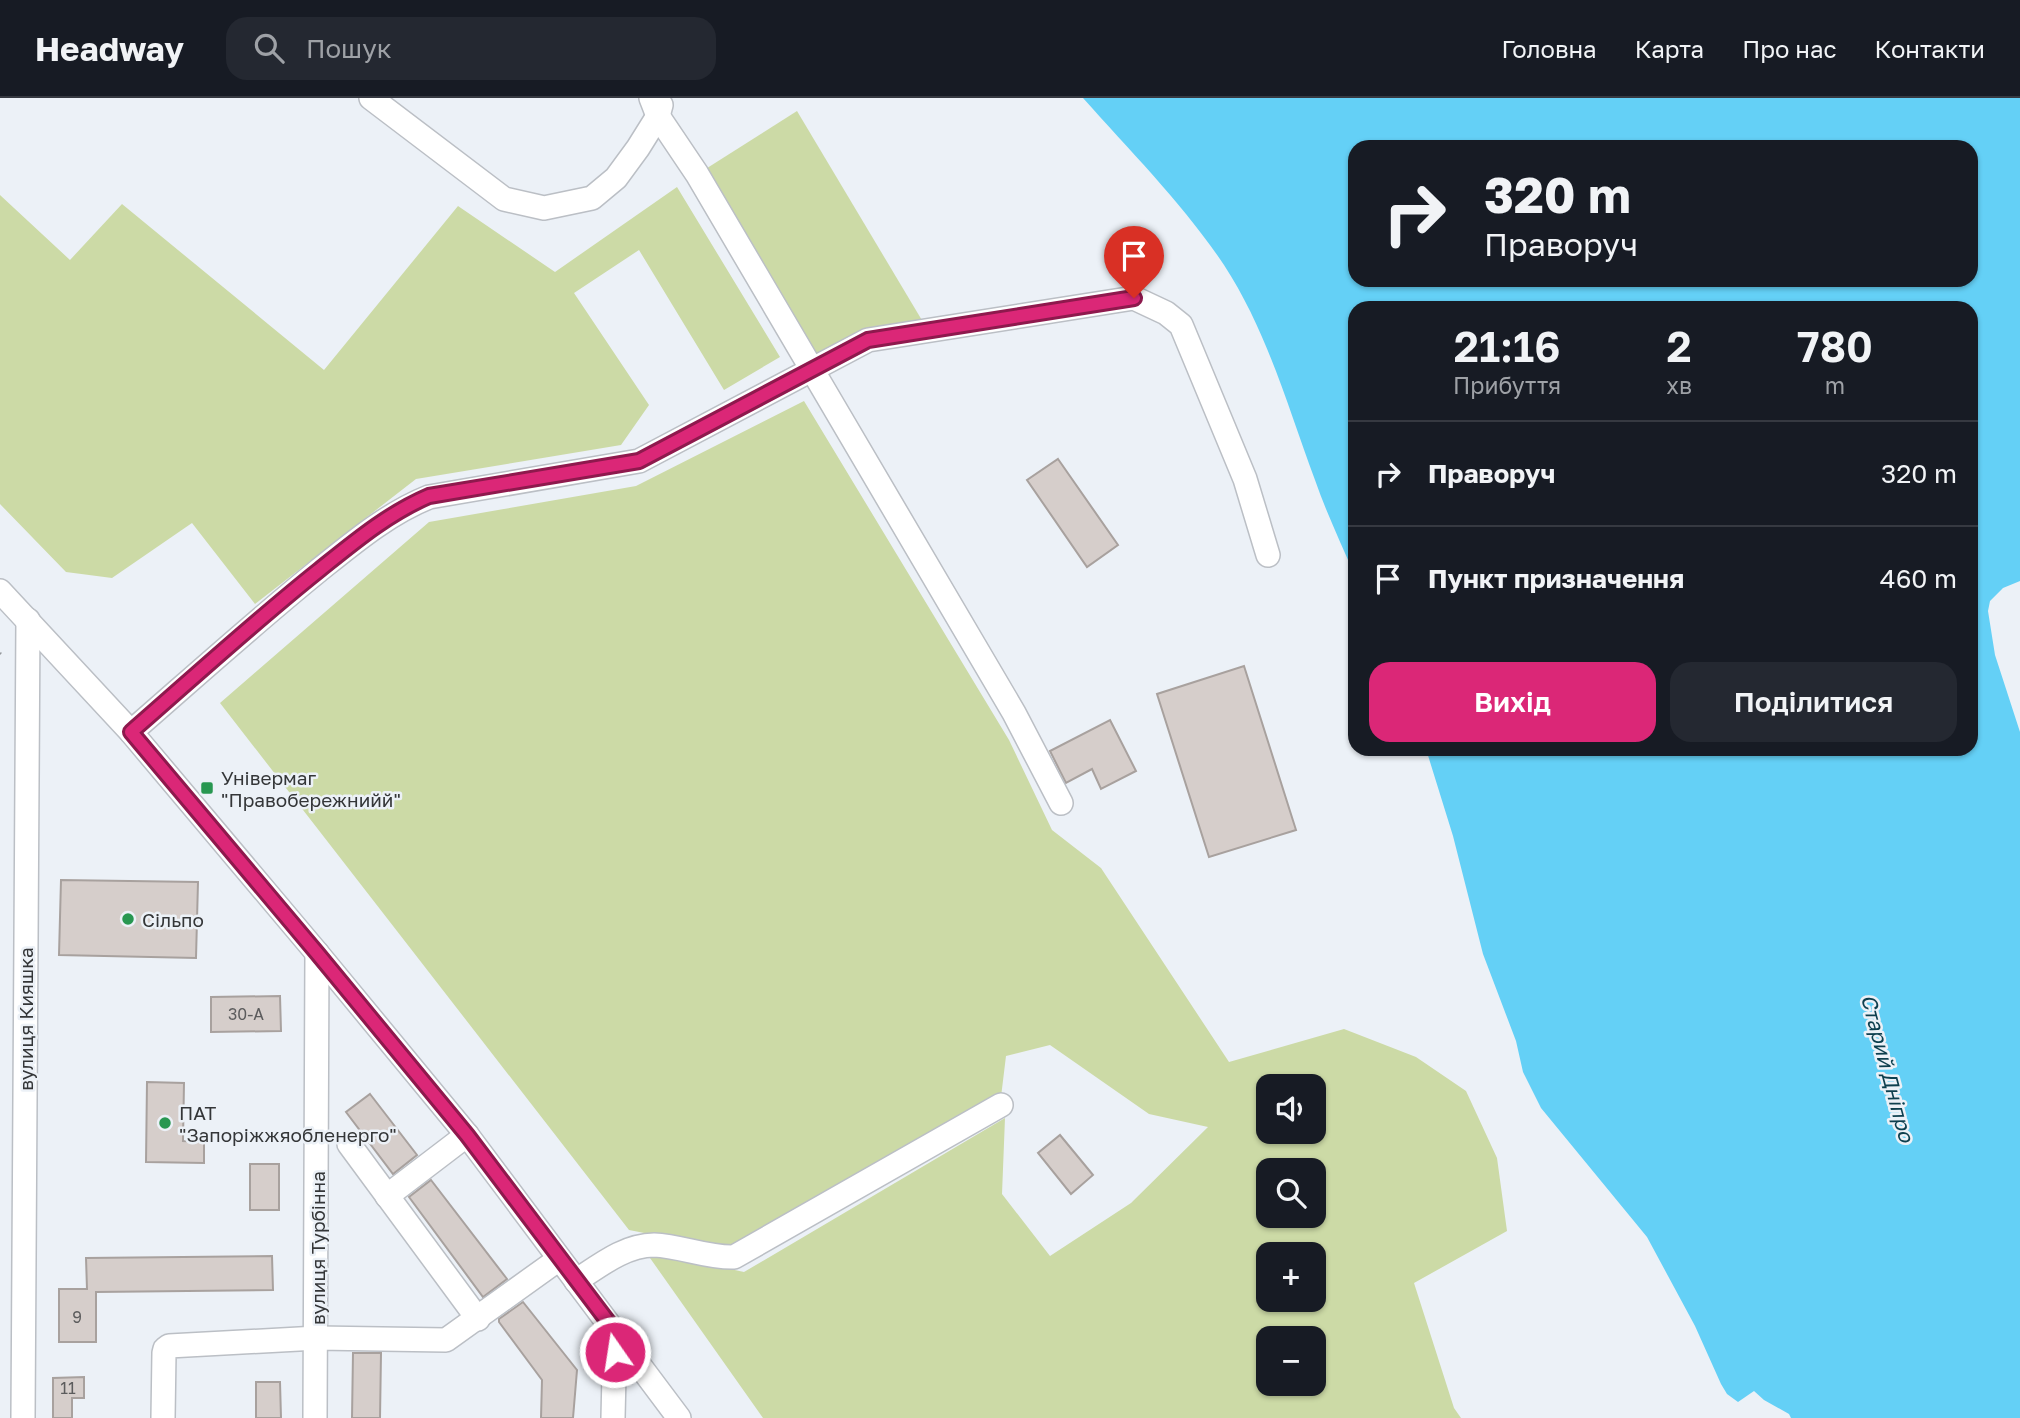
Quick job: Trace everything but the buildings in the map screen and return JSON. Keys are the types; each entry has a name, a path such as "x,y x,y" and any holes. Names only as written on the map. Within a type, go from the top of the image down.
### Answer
{"street":[{"path":"371,98 504,199 544,208 592,198 615,178 638,148 658,104"},
{"path":"658,104 1014,713 1061,803"},
{"path":"131,732 279,603 353,543 406,506 429,496 639,461 868,340 1134,298 1166,313 1181,326 1245,479 1268,555"},
{"path":"0,591 131,732 467,1135 679,1418"},
{"name":"вулиця Кияшка","path":"23,1418 28,620"},
{"name":"вулиця Турбінна","path":"315,1418 317,953"},
{"path":"576,1281 606,1261 634,1248 654,1245 734,1257 1001,1105"},
{"path":"387,1196 467,1135"},
{"path":"349,1144 478,1319"},
{"path":"163,1418 164,1353 169,1346 317,1338 446,1340 559,1259"},
{"path":"613,1418 615,1331"}],"green space":[{"path":"797,111 923,322 817,358 704,170"},
{"path":"677,187 780,357 724,390 639,250 574,293 649,405 621,445 416,479 255,604 192,523 112,578 66,572 0,504 0,195 70,260 122,204 324,370 458,206 555,272"},
{"path":"804,401 1009,740 1052,830 1101,868 1229,1062 1344,1029 1416,1057 1466,1091 1497,1158 1507,1231 1414,1283 1454,1408 1461,1418 763,1418 650,1258 666,1255 744,1272 1005,1118 1002,1194 1050,1256 1131,1203 1208,1127 1149,1114 1050,1045 1006,1056 1001,1097 736,1251 629,1230 220,703 429,522 636,486"}],"water":[{"name":"Старий Дніпро","path":"1083,98 2020,98 2020,581 2003,588 1990,601 1988,611 1995,655 2020,732 2020,1418 1791,1418 1754,1391 1738,1402 1727,1394 1695,1326 1647,1237 1541,1108 1523,1072 1516,1041 1483,954 1453,836 1428,756 1978,756 1978,301 1348,301 1348,560 1319,492 1286,397 1253,316 1224,265 1192,221"}],"place":[{"name":"Універмаг \"Правобережнийй\"","path":"207,788"},
{"name":"Сільпо","path":"128,919"},
{"name":"ПАТ \"Запоріжжяобленерго\"","path":"165,1123"}],"route":[{"path":"615,1352 615,1331 467,1135 131,732 279,603 353,543 391,515 429,496 639,461 868,340 1134,298"}]}
